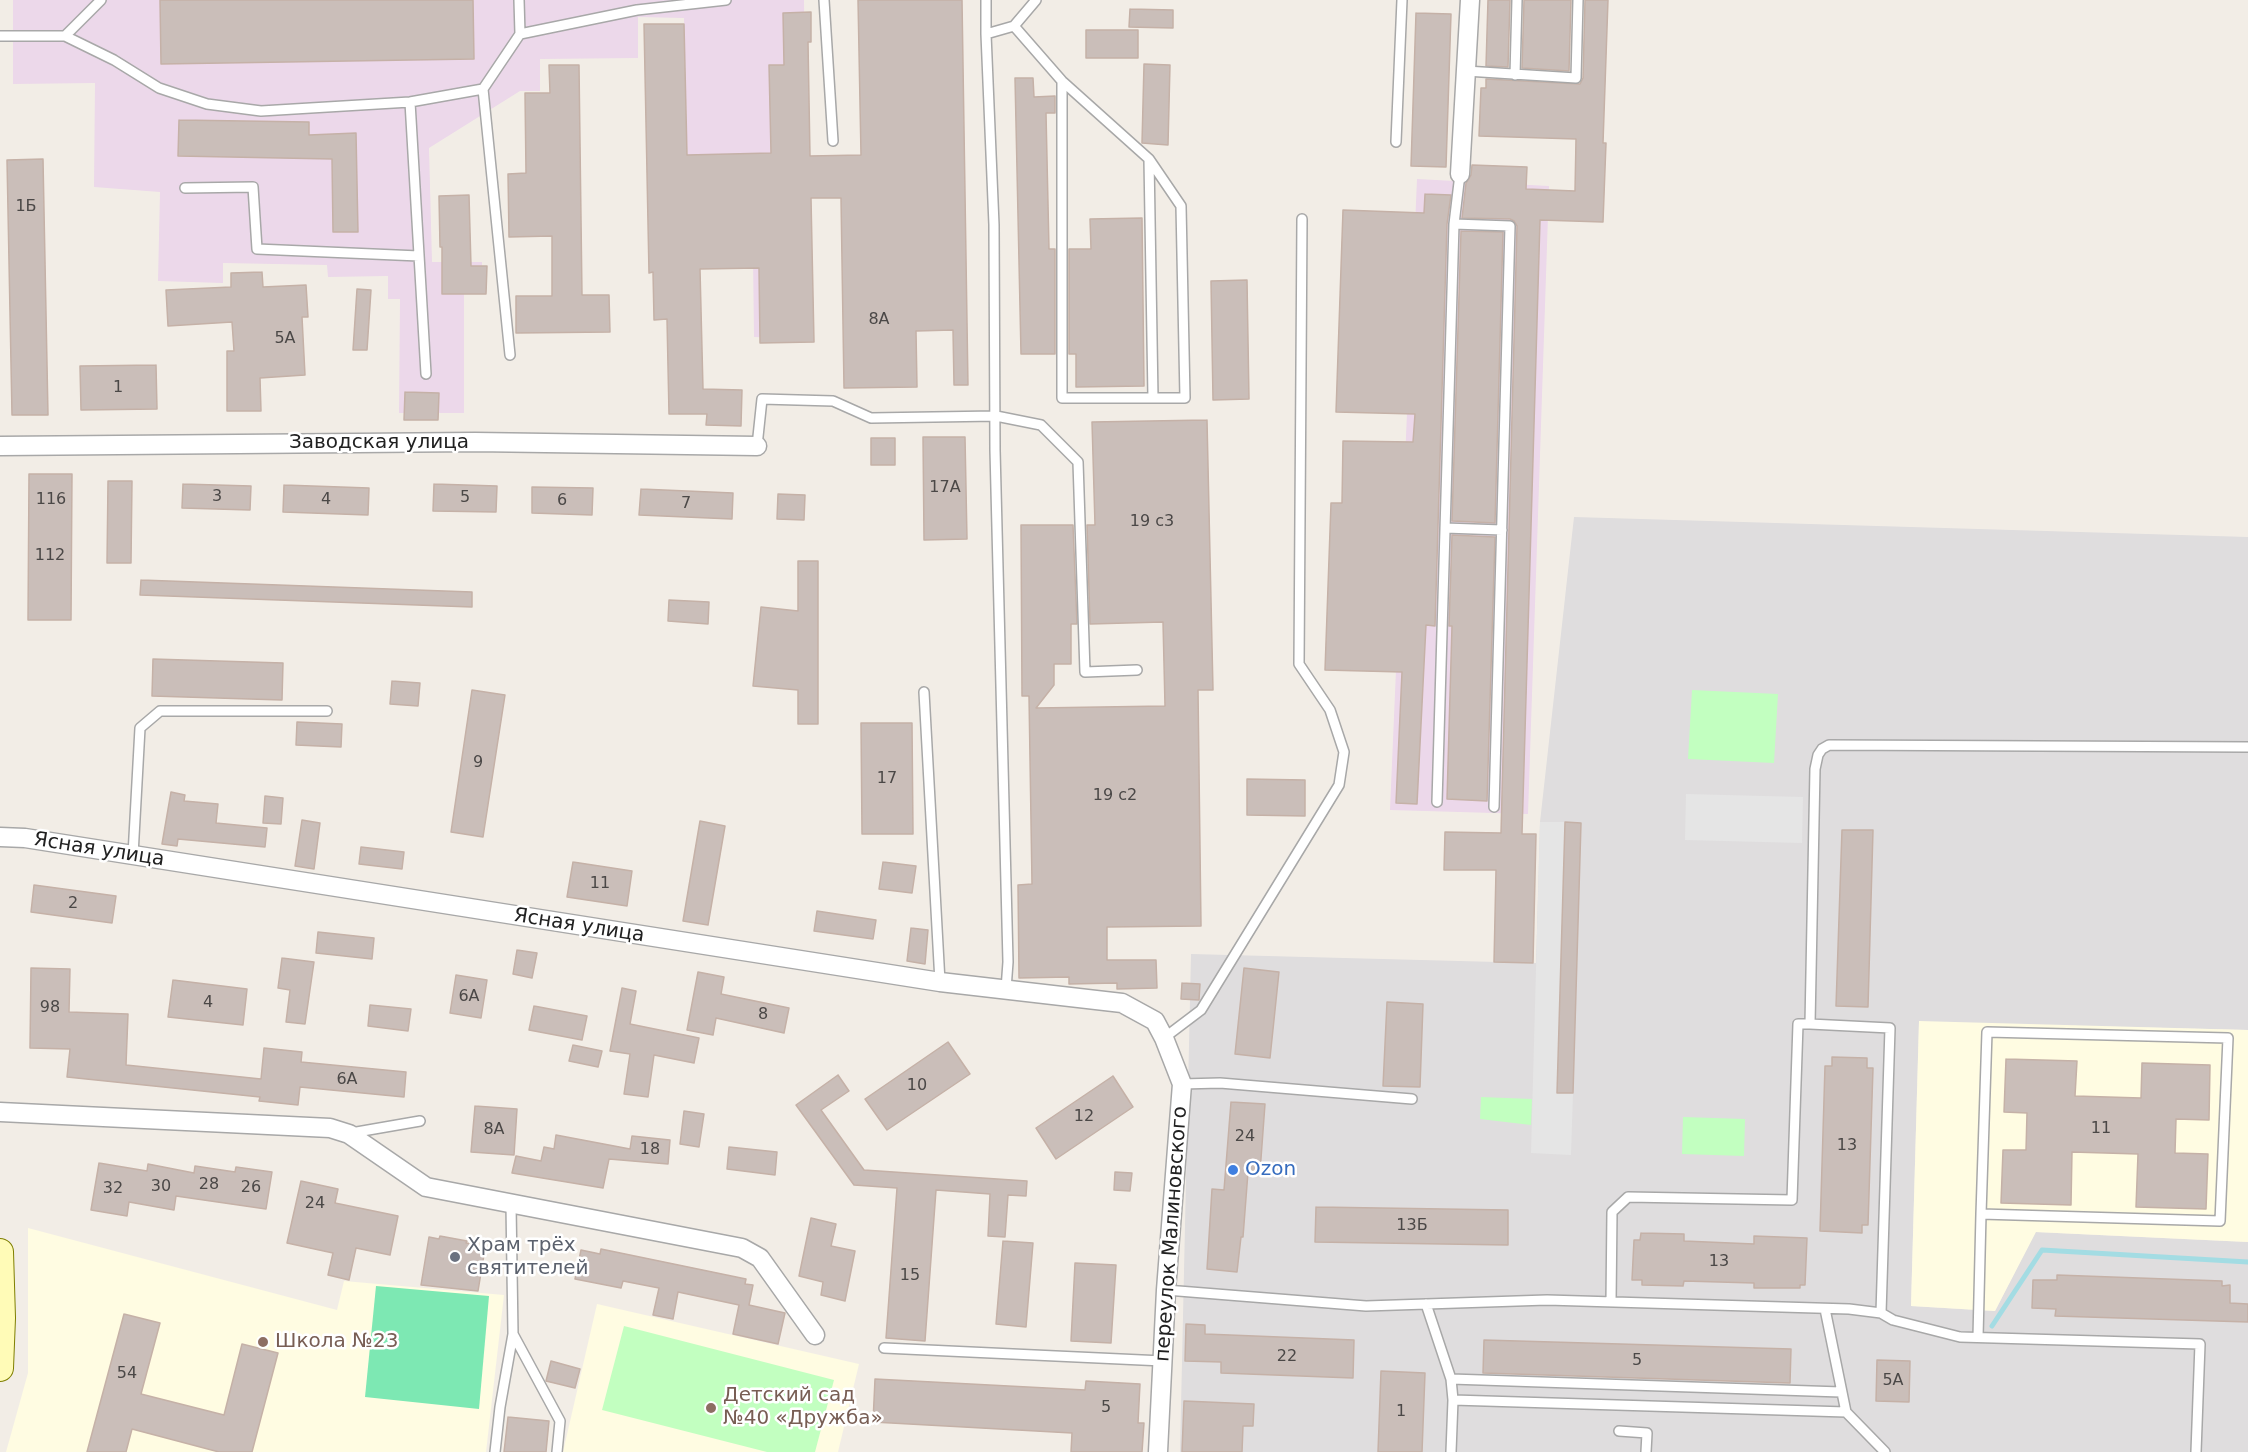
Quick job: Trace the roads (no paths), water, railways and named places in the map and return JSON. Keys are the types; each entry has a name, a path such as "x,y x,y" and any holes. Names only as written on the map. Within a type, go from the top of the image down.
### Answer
{"street":[{"path":"1460,174 1470,0"},
{"name":"Заводская улица","path":"0,446 475,442 757,446"},
{"name":"Ясная улица","path":"0,837 26,838 940,982 1122,1003 1155,1021"},
{"name":"переулок Малиновского","path":"1155,1021 1182,1084 1166,1290 1158,1452"},
{"path":"0,1112 330,1128 349,1134 426,1187 742,1248 760,1258 815,1335"},
{"path":"0,1252 3,1318 0,1368"}],"lane":[{"path":"65,36 101,0"},
{"path":"510,355 483,89 520,34 519,0"},
{"path":"520,34 637,5 726,0"},
{"path":"824,0 833,141"},
{"path":"986,0 994,225 995,450 1008,962 1006,989"},
{"path":"986,34 1014,26 1036,0"},
{"path":"1395,142 1402,0"},
{"path":"1515,75 1517,0"},
{"path":"1466,71 1576,78 1578,0"},
{"path":"1014,26 1062,81 1149,159 1181,206 1185,398 1062,398 1062,81"},
{"path":"0,36 65,36 114,60 159,88 207,104 261,111 410,102 483,89"},
{"path":"410,102 426,374"},
{"path":"1149,159 1153,398"},
{"path":"1437,802 1454,224 1460,174"},
{"path":"185,188 253,187 257,249 419,256"},
{"path":"1164,1038 1201,1011 1339,786 1344,752 1330,710 1299,664 1302,219"},
{"path":"1454,224 1510,226 1494,807"},
{"path":"757,446 762,399 833,401 871,418 996,417 1041,425 1078,462 1085,672 1137,670"},
{"path":"1445,528 1502,530"},
{"path":"924,692 940,982"},
{"path":"133,855 140,728 160,711 327,711"},
{"path":"1810,1024 1815,769 1822,749 1829,745 2248,747"},
{"path":"1611,1302 1612,1212 1628,1197 1792,1200 1798,1024 1810,1024 1890,1028 1881,1313"},
{"path":"1978,1337 1987,1032 2228,1038 2220,1221 1982,1214"},
{"path":"1182,1084 1220,1083 1412,1100"},
{"path":"349,1134 420,1121"},
{"path":"495,1452 500,1407 513,1334 511,1205"},
{"path":"1166,1290 1365,1306 1547,1300 1850,1309 1881,1313 1893,1320 1960,1337 2200,1344 2196,1452"},
{"path":"1426,1304 1450,1379 1451,1452"},
{"path":"1825,1309 1846,1412 1885,1452"},
{"path":"513,1334 560,1421 557,1452"},
{"path":"884,1348 1163,1361"},
{"path":"1450,1379 1841,1392"},
{"path":"1452,1400 1846,1412"},
{"path":"1619,1431 1647,1433 1646,1452"}],"waterway":[{"path":"1992,1326 2042,1250 2248,1262"}],"place":[{"name":"Ozon","path":"1233,1170"},
{"name":"Храм трёх святителей","path":"455,1257"},
{"name":"Школа №23","path":"263,1342"},
{"name":"Детский сад №40 «Дружба»","path":"711,1408"}]}
